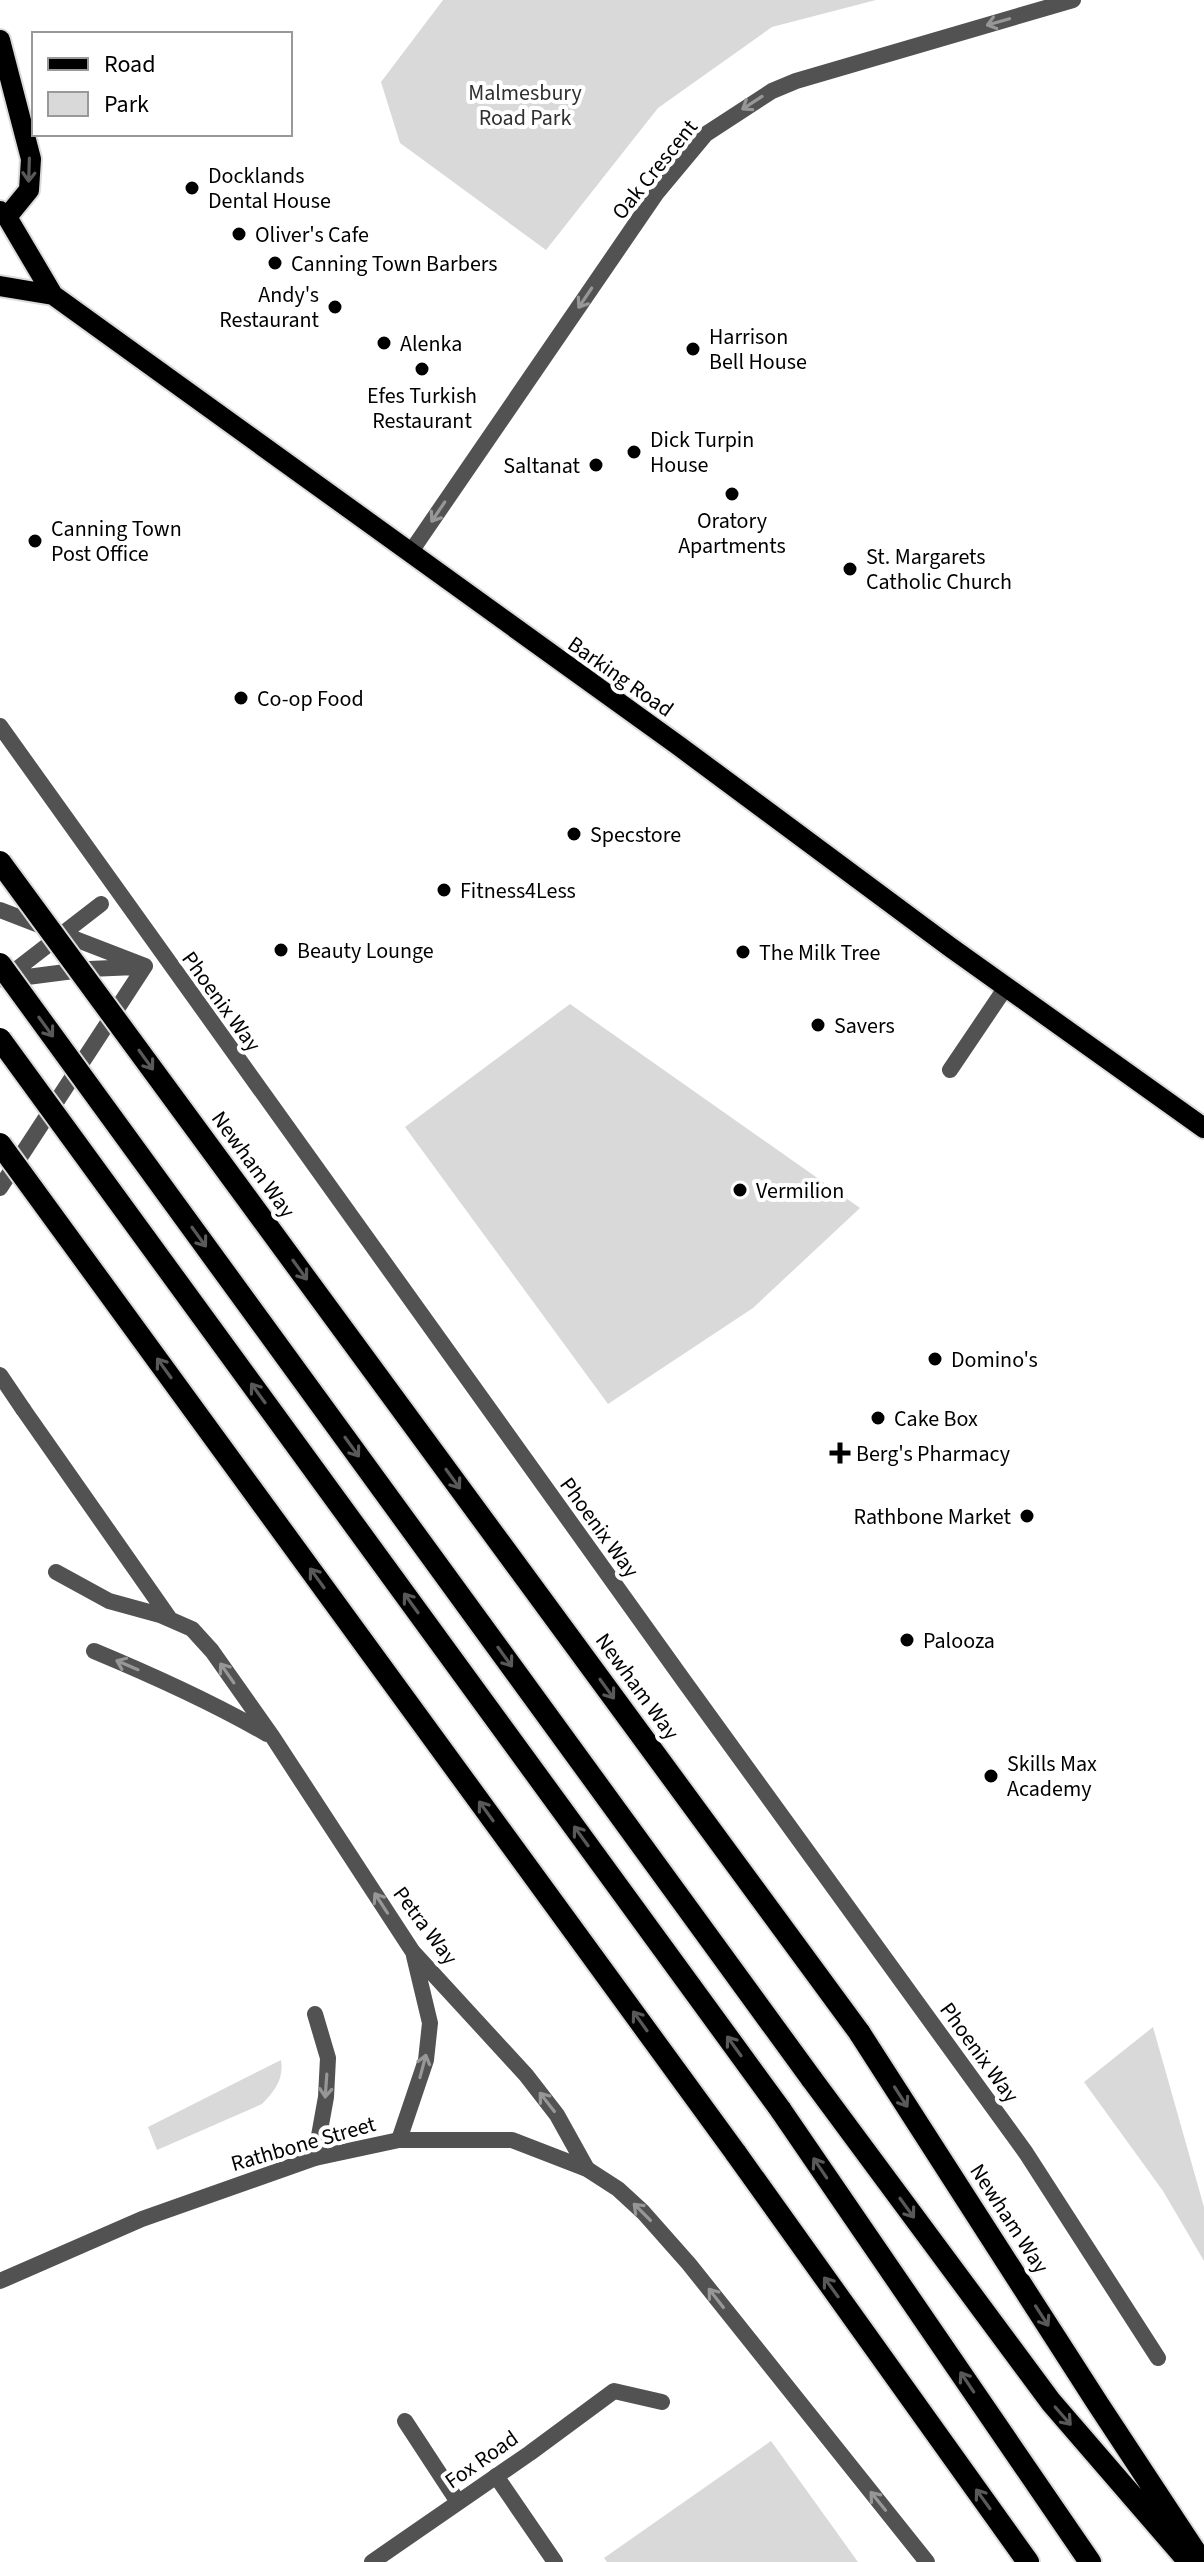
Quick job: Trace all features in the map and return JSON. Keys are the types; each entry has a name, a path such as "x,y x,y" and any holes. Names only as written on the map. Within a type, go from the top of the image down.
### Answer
{"highway":[{"name":"Newham Way","path":"0,862 859,2032 1202,2562"},
{"path":"1,975 1051,2402 1190,2562"},
{"path":"0,1039 780,2109 1090,2562"},
{"path":"0,1144 735,2152 1028,2562"}],"main road":[{"path":"0,40 31,159 29,190 4,214 53,295"},
{"name":"Barking Road","path":"0,286 53,295 1204,1128"}],"street":[{"name":"Oak Crescent","path":"410,553 656,194 706,134 772,91 796,81 1073,0"},
{"name":"Phoenix Way","path":"0,726 693,1694 1026,2153 1158,2358"},
{"path":"1,975 63,935 117,891"},
{"path":"0,910 145,966"},
{"path":"1,975 145,966"},
{"path":"0,1188 145,966"},
{"path":"950,1070 1006,987"},
{"path":"0,1375 170,1619"},
{"path":"56,1572 109,1601 170,1619"},
{"name":"Petra Way","path":"170,1619 192,1629 212,1651 272,1736 413,1952 526,2075 557,2115 587,2169"},
{"path":"94,1651 221,1707 272,1736"},
{"path":"399,2140 426,2060 430,2023 413,1952"},
{"path":"315,2014 328,2058 326,2097 315,2158"},
{"name":"Rathbone Street","path":"0,2281 142,2219 315,2158 399,2140 512,2140 587,2169 618,2189 643,2212 689,2264 927,2562"},
{"name":"Fox Road","path":"372,2562 614,2391 662,2402"},
{"path":"405,2421 458,2502"},
{"path":"496,2476 555,2562"}],"green space":[{"name":"Malmesbury Road Park","path":"443,0 876,0 772,27 658,108 546,250 400,143 381,82"},
{"path":"570,1004 860,1208 753,1308 608,1404 405,1127"},
{"path":"1153,2027 1204,2207 1204,2261 1163,2191 1084,2082"},
{"path":"281,2060 278,2084 262,2104 157,2150 148,2127"},
{"path":"771,2441 858,2562 607,2562 604,2558"}],"place":[{"name":"Docklands Dental House","path":"192,188"},
{"name":"Oliver's Cafe","path":"239,234"},
{"name":"Canning Town Barbers","path":"275,263"},
{"name":"Andy's Restaurant","path":"335,307"},
{"name":"Alenka","path":"384,343"},
{"name":"Harrison Bell House","path":"693,349"},
{"name":"Efes Turkish Restaurant","path":"422,369"},
{"name":"Dick Turpin House","path":"634,452"},
{"name":"Saltanat","path":"596,465"},
{"name":"Oratory Apartments","path":"732,494"},
{"name":"Canning Town Post Office","path":"35,541"},
{"name":"St. Margarets Catholic Church","path":"850,569"},
{"name":"Co-op Food","path":"241,698"},
{"name":"Specstore","path":"574,834"},
{"name":"Fitness4Less","path":"444,890"},
{"name":"Beauty Lounge","path":"281,950"},
{"name":"The Milk Tree","path":"743,952"},
{"name":"Savers","path":"818,1025"},
{"name":"Vermilion","path":"740,1190"},
{"name":"Domino's","path":"935,1359"},
{"name":"Cake Box","path":"878,1418"},
{"name":"Berg's Pharmacy","path":"840,1453"},
{"name":"Rathbone Market","path":"1027,1516"},
{"name":"Palooza","path":"907,1640"},
{"name":"Skills Max Academy","path":"991,1776"}]}
